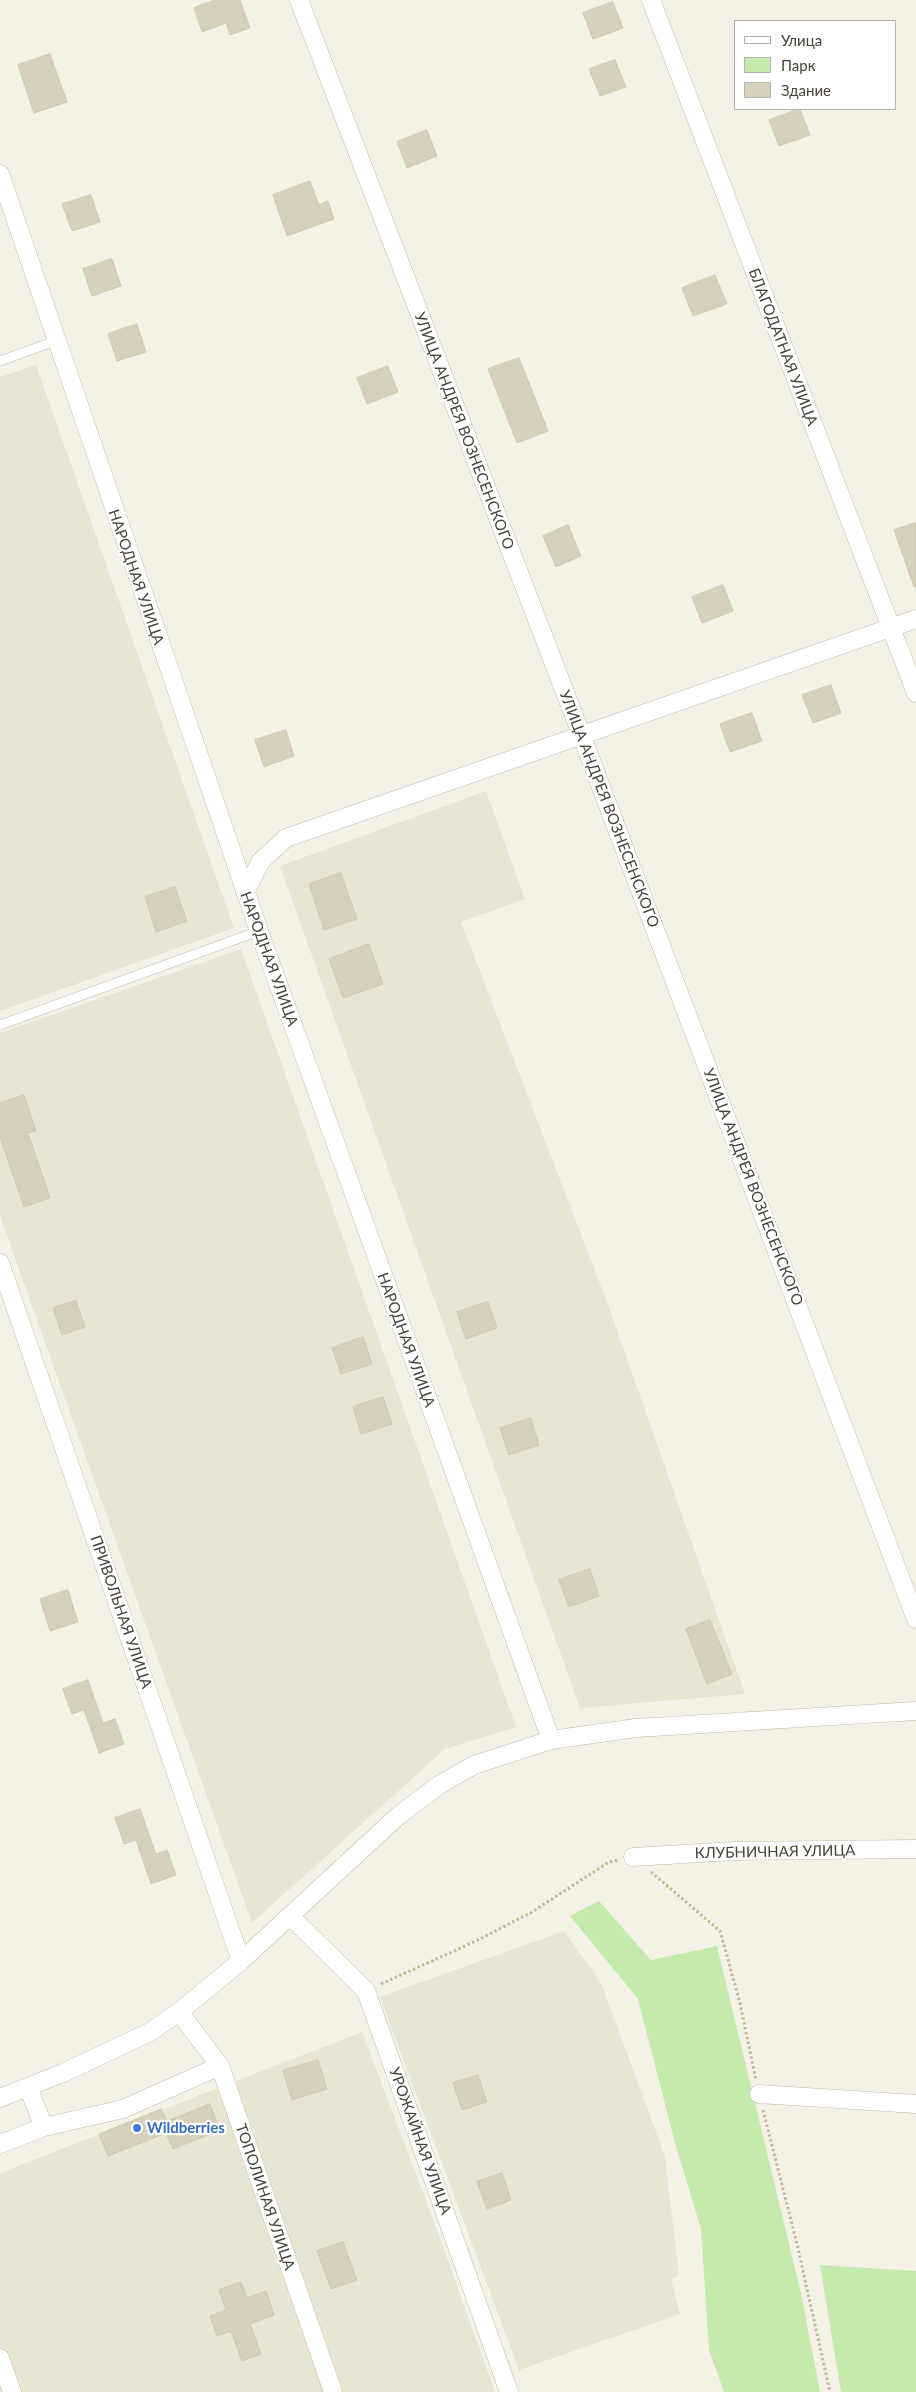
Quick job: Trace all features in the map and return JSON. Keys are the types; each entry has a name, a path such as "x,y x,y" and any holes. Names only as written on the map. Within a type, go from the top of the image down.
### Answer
{"street":[{"name":"УЛИЦА АНДРЕЯ ВОЗНЕСЕНСКОГО","path":"299,0 916,1619"},
{"name":"БЛАГОДАТНАЯ УЛИЦА","path":"651,0 916,693"},
{"name":"НАРОДНАЯ УЛИЦА","path":"0,174 55,341 245,892 551,1740"},
{"path":"245,892 261,861 286,838 580,734 916,619"},
{"name":"ПРИВОЛЬНАЯ УЛИЦА","path":"0,1263 241,1961"},
{"path":"0,2098 150,2032 179,2012 241,1961 398,1816 439,1785 474,1765 551,1740 636,1728 916,1711"},
{"name":"КЛУБНИЧНАЯ УЛИЦА","path":"633,1857 734,1851 916,1849"},
{"name":"УРОЖАЙНАЯ УЛИЦА","path":"290,1916 366,1991 509,2392"},
{"name":"ТОПОЛИНАЯ УЛИЦА","path":"179,2012 220,2066 333,2392"},
{"path":"0,2144 44,2127 123,2109 220,2066"},
{"path":"28,2087 44,2127"},
{"path":"759,2094 916,2104"},
{"path":"0,2358 12,2392"}],"lane":[{"path":"0,361 55,341"},
{"path":"0,1025 259,931"}],"path":[{"path":"366,1991 476,1941 532,1912 609,1862 633,1857 720,1931 740,2003 759,2094 797,2244 830,2392"}],"shaded area":[{"path":"36,365 234,928 0,1011 0,377"},
{"path":"486,791 525,899 461,922 607,1302 745,1694 580,1708 280,866"},
{"path":"241,949 516,1727 445,1749 252,1923 0,1216 0,1033"},
{"path":"564,1931 601,1983 665,2156 679,2276 671,2279 680,2314 519,2370 380,1997"},
{"path":"362,2032 429,2208 495,2392 0,2392 0,2173"}],"green space":[{"path":"599,1901 651,1960 717,1946 801,2293 820,2392 724,2392 709,2350 701,2229 675,2143 638,1999 570,1916"},
{"path":"820,2265 916,2271 916,2392 841,2392"}],"building":[{"path":"215,0 240,0 250,28 230,35 226,23 202,32 194,8"},
{"path":"613,2 623,28 593,39 583,13"},
{"path":"50,54 67,102 34,113 18,65"},
{"path":"615,60 626,87 600,96 589,69"},
{"path":"800,110 810,135 779,146 769,120"},
{"path":"427,130 437,156 407,168 397,142"},
{"path":"310,181 319,205 328,201 334,219 287,236 273,195"},
{"path":"91,195 100,222 72,231 62,204"},
{"path":"112,259 121,286 92,296 83,269"},
{"path":"715,275 727,304 693,316 682,288"},
{"path":"137,324 146,352 117,361 108,334"},
{"path":"519,358 548,431 517,443 488,369"},
{"path":"388,366 398,392 367,404 357,378"},
{"path":"916,523 916,587 914,587 894,530"},
{"path":"568,525 581,556 556,567 543,536"},
{"path":"723,585 733,611 702,623 692,597"},
{"path":"831,685 841,713 813,723 802,695"},
{"path":"752,713 762,741 730,752 720,724"},
{"path":"286,730 294,756 264,767 255,740"},
{"path":"341,873 357,919 324,930 309,884"},
{"path":"175,887 187,921 156,932 145,897"},
{"path":"369,944 383,984 343,998 329,959"},
{"path":"24,1095 36,1131 28,1133 50,1198 24,1207 0,1137 0,1103"},
{"path":"76,1301 85,1327 62,1335 53,1308"},
{"path":"488,1302 497,1328 466,1339 457,1312"},
{"path":"363,1337 372,1364 341,1374 332,1348"},
{"path":"383,1397 392,1424 361,1434 353,1407"},
{"path":"531,1418 539,1445 509,1455 500,1428"},
{"path":"590,1569 599,1596 569,1607 559,1580"},
{"path":"68,1590 78,1622 50,1631 40,1599"},
{"path":"710,1620 732,1674 707,1684 686,1629"},
{"path":"88,1680 103,1723 115,1719 124,1744 99,1753 84,1710 72,1714 63,1689"},
{"path":"140,1809 156,1854 167,1850 176,1875 151,1884 136,1840 124,1844 115,1818"},
{"path":"318,2060 327,2089 292,2100 283,2071"},
{"path":"478,2075 487,2102 462,2110 453,2083"},
{"path":"210,2104 220,2130 173,2149 166,2133 108,2156 99,2134 161,2109 167,2121"},
{"path":"502,2173 511,2200 487,2209 477,2182"},
{"path":"343,2242 357,2280 331,2289 317,2251"},
{"path":"241,2282 247,2298 266,2291 274,2315 250,2324 261,2354 242,2361 231,2331 217,2336 210,2316 226,2310 219,2290"}],"place":[{"name":"Wildberries","path":"137,2128"}]}
